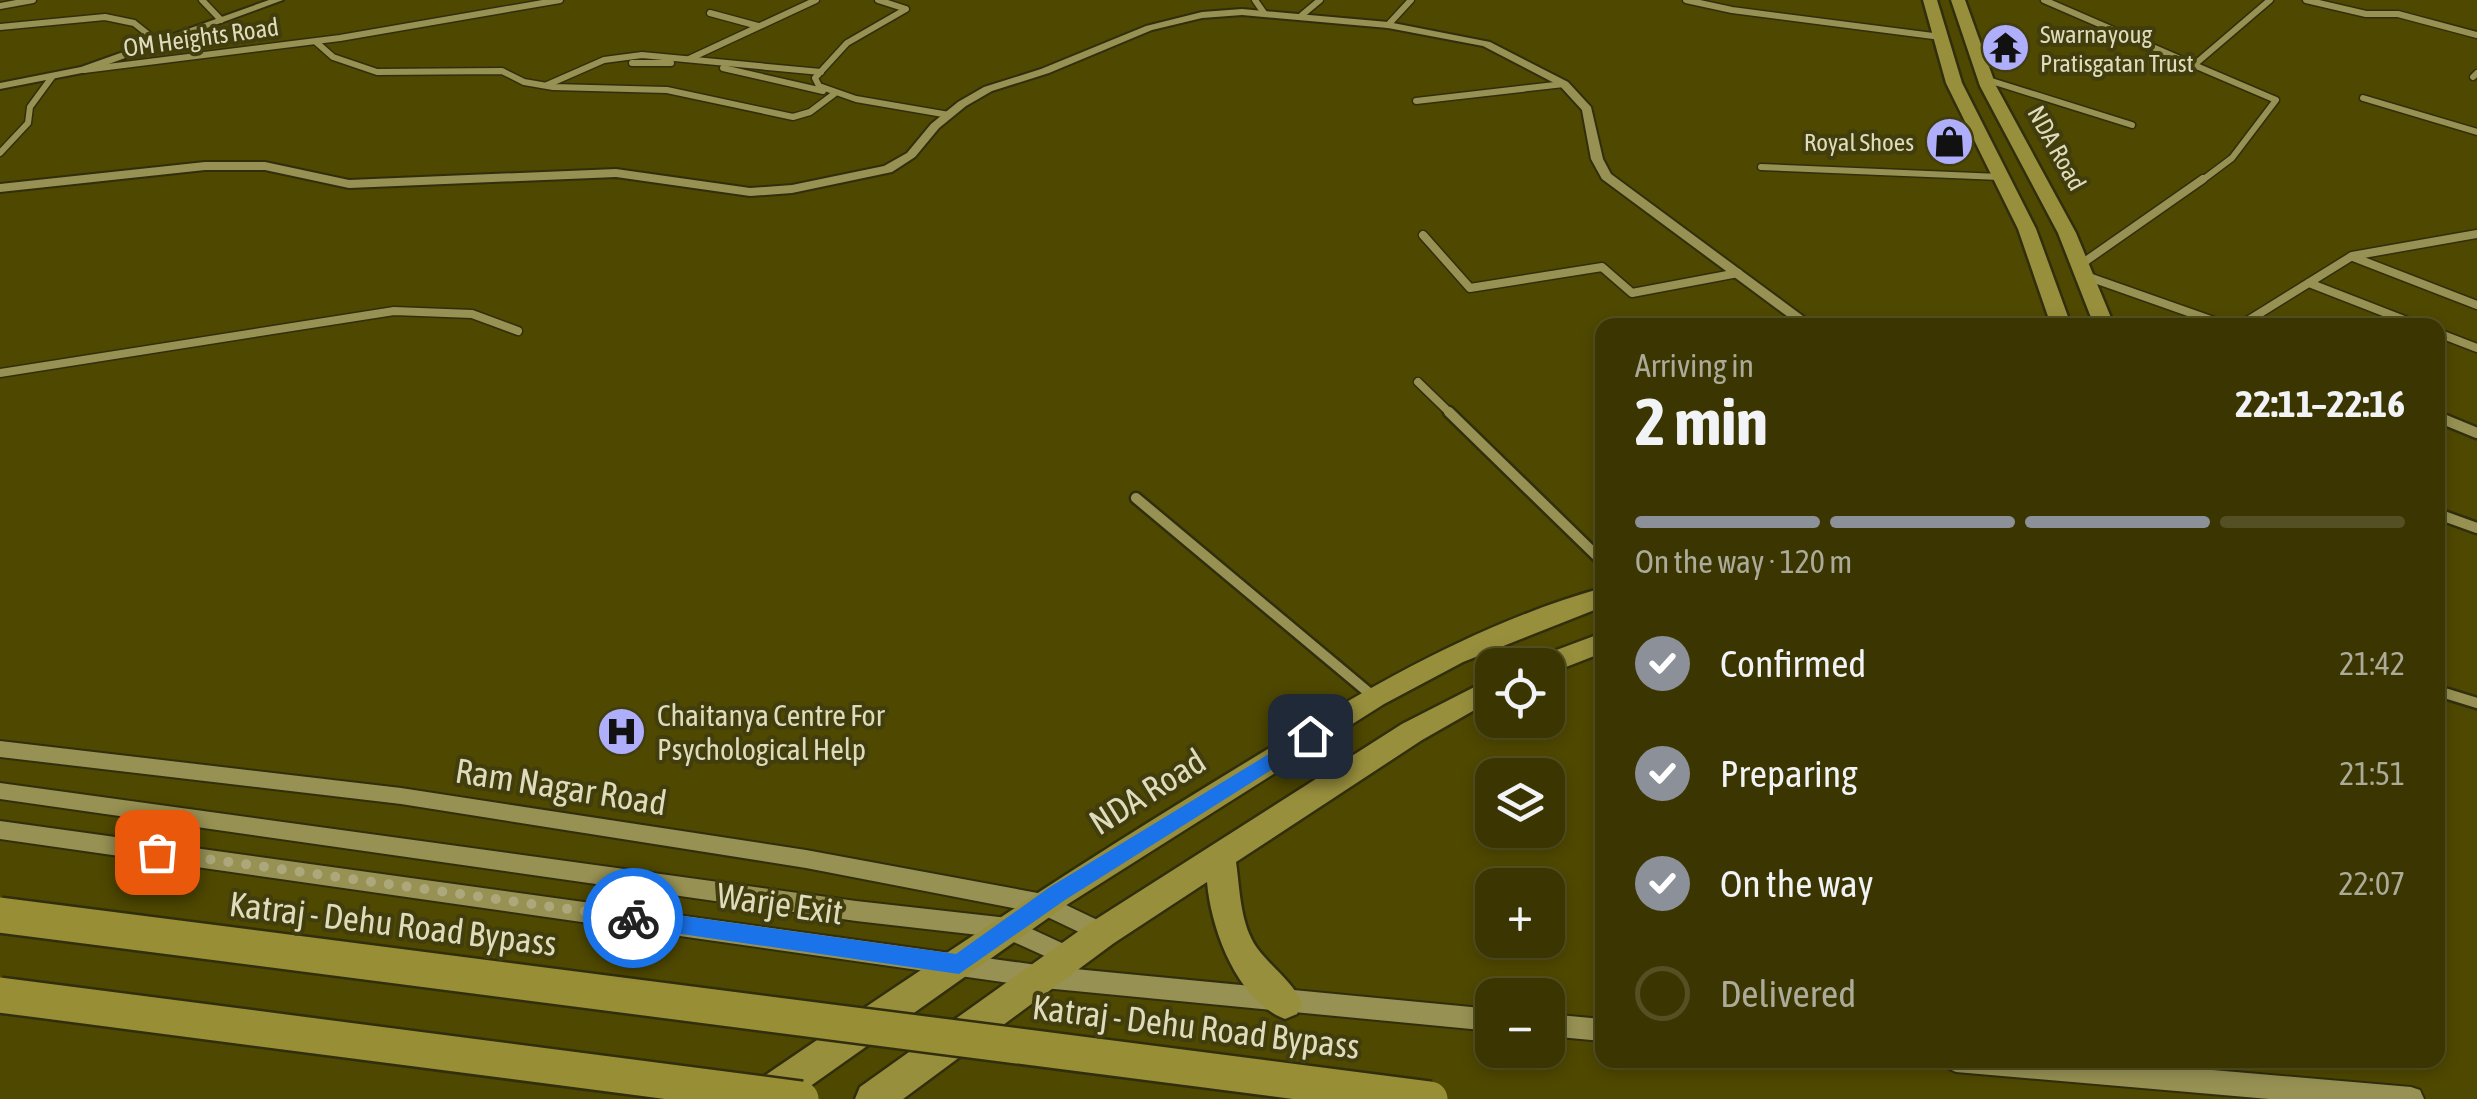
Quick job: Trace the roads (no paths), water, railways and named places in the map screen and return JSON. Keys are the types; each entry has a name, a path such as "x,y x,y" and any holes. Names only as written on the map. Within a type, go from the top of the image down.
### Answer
{"highway":[{"name":"Katraj - Dehu Road Bypass","path":"0,915 1430,1099"},
{"path":"0,996 801,1099"}],"main road":[{"path":"1930,0 1954,83 2027,229 2058,318"},
{"name":"NDA Road","path":"1958,0 1985,79 2082,270 2101,318"},
{"path":"2040,267 2082,270"},
{"name":"NDA Road","path":"761,1099 1043,904 1374,697 1453,655 1595,600"},
{"path":"1565,658 1595,646"},
{"path":"873,1099 1102,933 1412,732 1475,697"},
{"path":"1220,857 1226,912 1241,954 1285,1003"}],"street":[{"path":"0,6 27,0"},
{"path":"202,0 221,20"},
{"path":"0,86 83,70 278,0"},
{"name":"OM Heights Road","path":"83,70 316,42 560,0"},
{"path":"688,60 816,0"},
{"path":"834,94 819,86 815,78 820,72 847,43 906,9 878,0"},
{"path":"1255,0 1264,13"},
{"path":"1302,14 1320,0"},
{"path":"1388,25 1411,0"},
{"path":"1686,0 1732,10 1941,37"},
{"path":"2044,0 2276,100 2232,158 2082,270"},
{"path":"2194,64 2270,0"},
{"path":"2306,0 2366,14 2398,14 2477,34"},
{"path":"710,13 759,27"},
{"path":"0,188 153,169 225,166 264,166 349,184 616,173 750,192 844,181 888,169 911,155 949,115 988,89 1045,71 1149,28 1202,15 1302,14 1486,44 1564,84 1587,109 1598,159 1606,176 1799,318"},
{"path":"0,27 77,19 113,20 135,24 159,43"},
{"path":"316,42 333,57 377,72 502,71 524,82 546,86 668,90 793,117 810,112 834,94"},
{"path":"546,86 621,56 820,72"},
{"path":"632,64 701,63 834,94 949,115"},
{"path":"0,153 28,122 30,107 52,77"},
{"path":"1985,79 2132,125"},
{"path":"1416,102 1564,84"},
{"path":"2363,98 2477,132"},
{"path":"1760,168 2000,177"},
{"path":"2252,318 2352,256 2477,234"},
{"path":"1422,235 1470,288 1602,267 1632,293 1738,273"},
{"path":"2352,256 2477,305"},
{"path":"2082,270 2206,318"},
{"path":"2308,283 2399,318"},
{"path":"0,374 319,324 364,313 479,315 494,317 518,331"},
{"path":"2445,336 2477,348"},
{"path":"1418,382 1595,555"},
{"path":"2445,419 2477,433"},
{"path":"1136,498 1374,697"},
{"path":"2445,514 2477,528"},
{"path":"2445,693 2477,703"},
{"name":"Ram Nagar Road","path":"0,749 420,799 806,859 1043,904 1102,933"},
{"path":"0,791 856,911 1008,928 1057,967"},
{"name":"Warje Exit","path":"0,830 959,964 1057,967 1285,1003 1475,1019"},
{"path":"1565,1027 1595,1029"},
{"path":"2049,1068 2411,1099"}],"place":[{"name":"Swarnayoug Pratisgatan Trust","path":"2005,48"},
{"name":"Royal Shoes","path":"1949,142"},
{"name":"Chaitanya Centre For Psychological Help","path":"622,732"}]}
